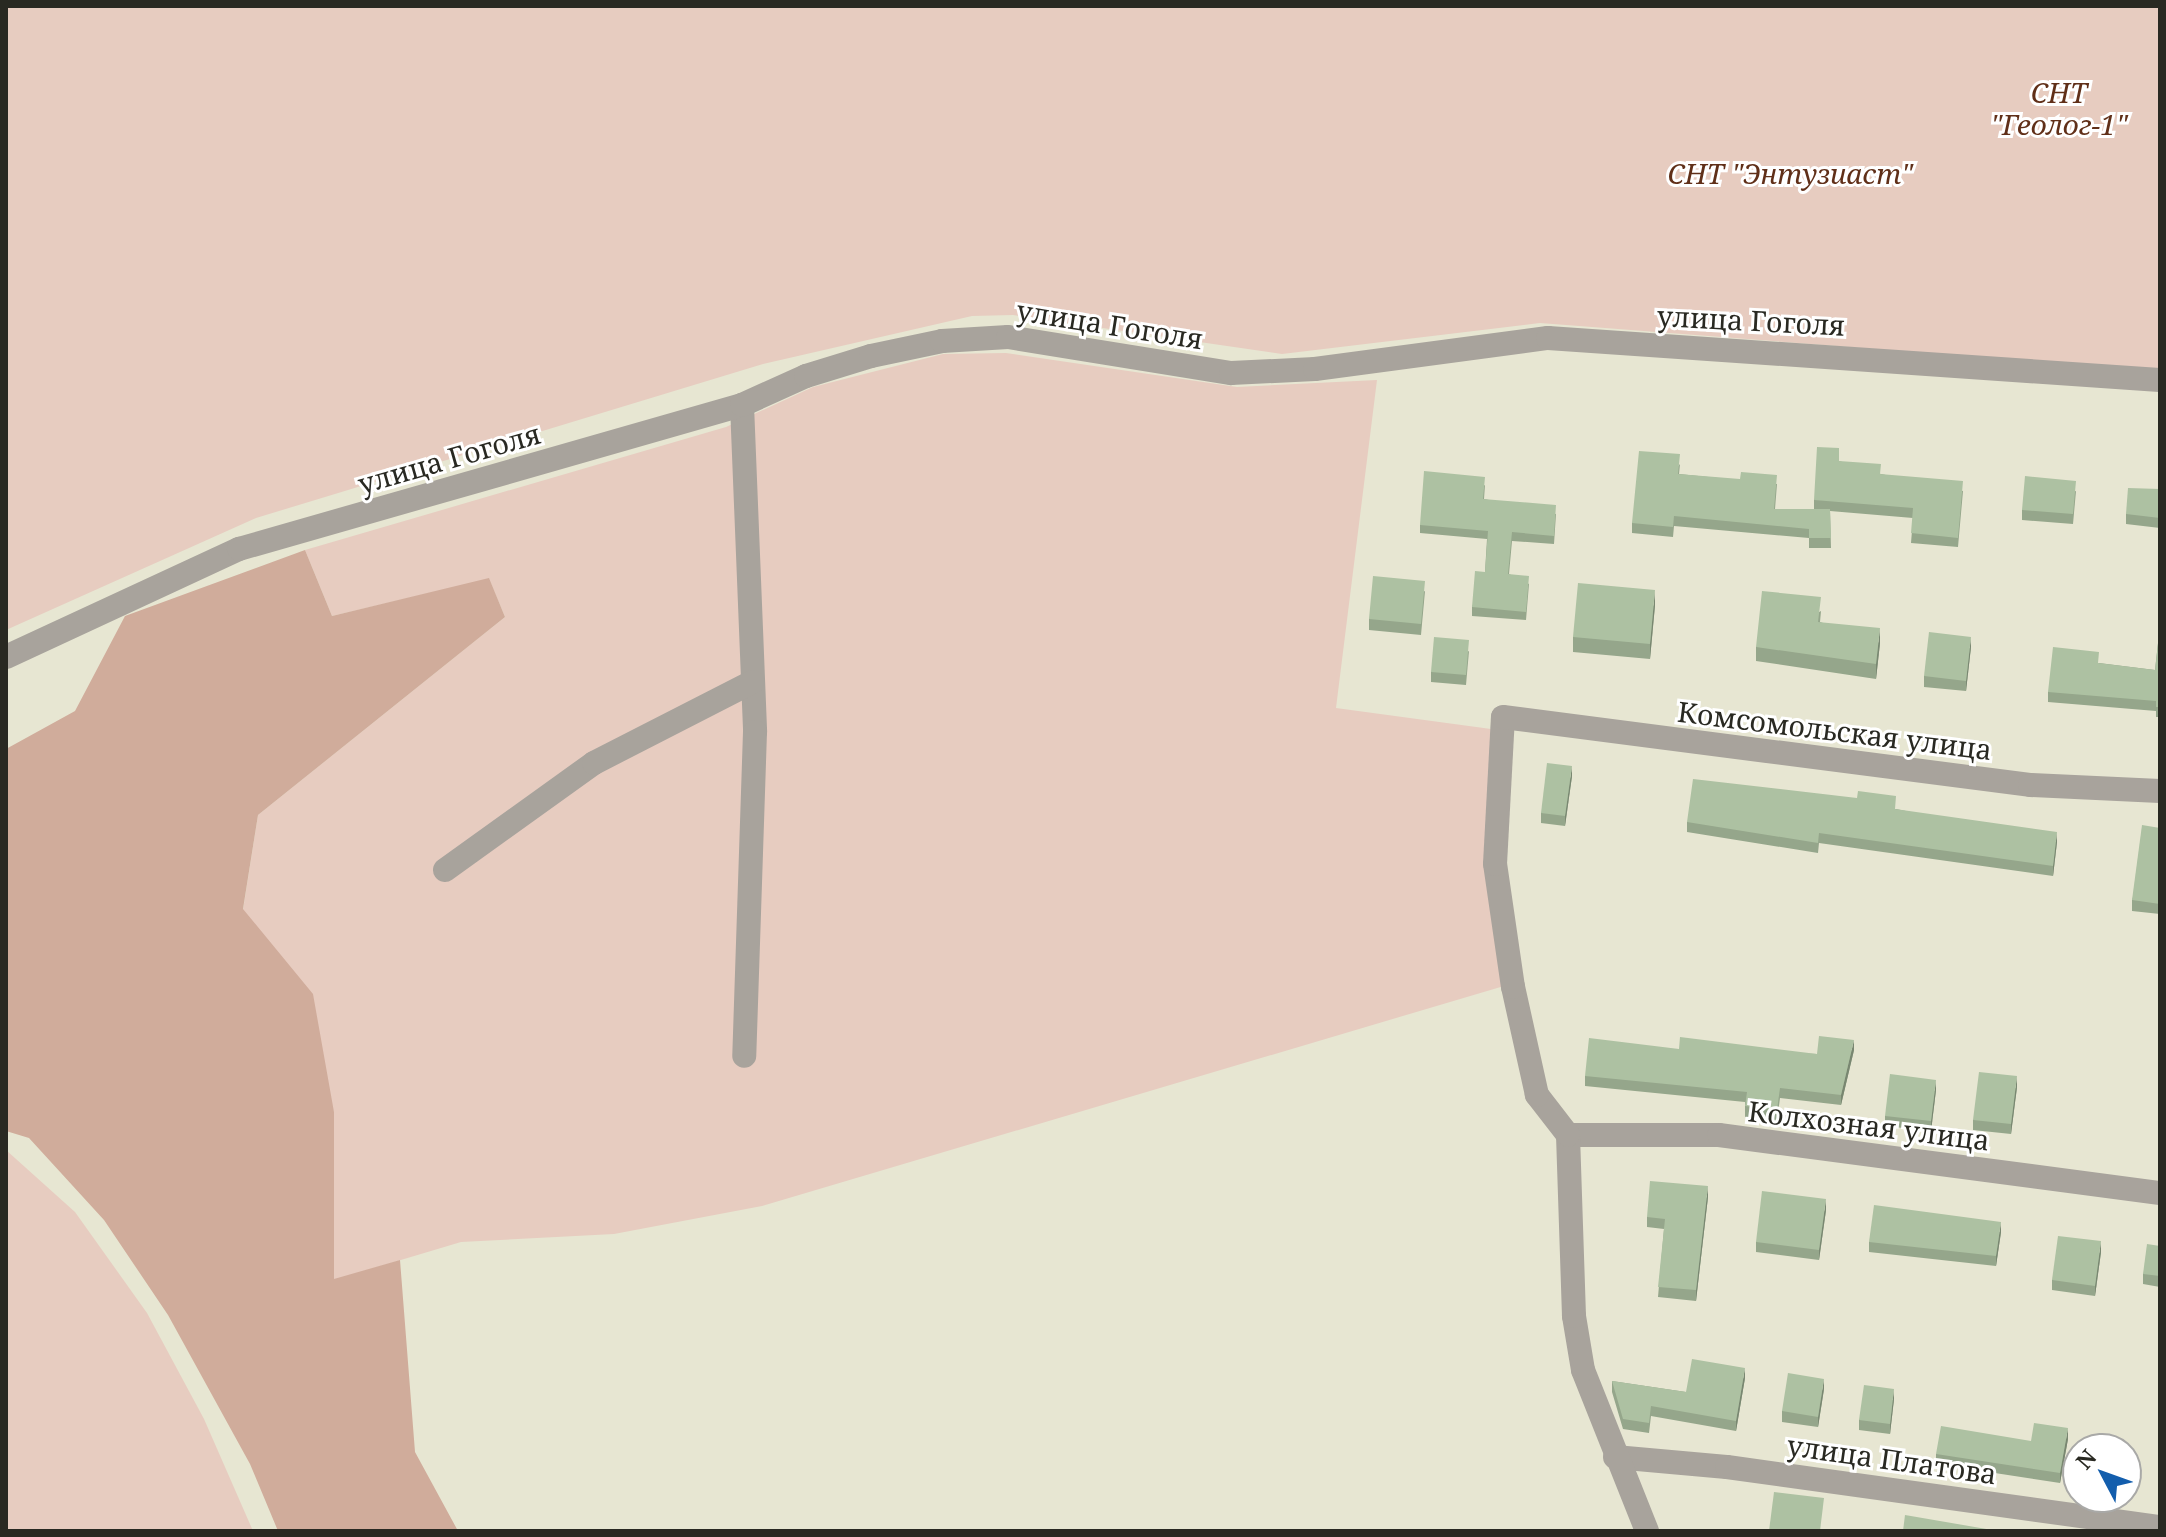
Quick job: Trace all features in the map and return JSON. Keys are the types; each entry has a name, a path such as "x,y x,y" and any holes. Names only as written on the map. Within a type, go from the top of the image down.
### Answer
{"street":[{"name":"улица Гоголя","path":"6,657 239,549 742,405 806,376 871,356 942,341 1008,337 1231,373 1315,369 1548,338 2160,380"},
{"path":"742,405 755,732 744,1056"},
{"path":"445,870 594,763 752,682"},
{"name":"Комсомольская улица","path":"1568,1135 1537,1095 1513,987 1495,864 1503,717 2030,785 2160,791"},
{"path":"1568,1135 1574,1316 1583,1370 1615,1457 1647,1531"},
{"name":"Колхозная улица","path":"1568,1135 1719,1135 2160,1193"},
{"name":"улица Платова","path":"1615,1457 1743,1469 2160,1527"}],"green space":[{"path":"6,6 2160,6 2160,371 1540,323 1282,354 1013,315 972,316 763,364 256,518 6,630"},
{"path":"1006,353 1237,387 1377,380 1336,708 1491,729 1504,986 762,1206 614,1234 461,1242 334,1280 334,1112 243,910 258,815 505,617 489,579 332,616 305,550 726,427 813,387 943,354"},
{"path":"6,1150 75,1212 147,1313 204,1419 253,1531 6,1531"}],"shaded area":[{"path":"305,550 332,616 489,578 505,617 258,815 243,909 313,994 334,1112 334,1279 400,1260 415,1452 458,1531 278,1531 250,1464 168,1315 104,1220 29,1138 6,1131 6,749 75,711 125,616"}],"building":[{"path":"1817,447 1839,448 1839,461 1881,464 1880,474 1963,481 1958,538 1911,533 1913,508 1814,500"},
{"path":"1639,451 1680,454 1678,474 1740,479 1741,472 1777,475 1774,509 1830,509 1831,538 1809,538 1809,529 1674,516 1673,527 1632,523"},
{"path":"1424,471 1485,477 1483,499 1556,505 1554,536 1512,532 1508,574 1529,576 1526,612 1472,607 1475,571 1485,572 1488,531 1420,525"},
{"path":"2025,476 2076,481 2073,514 2022,510"},
{"path":"2128,488 2160,489 2160,518 2126,514"},
{"path":"1373,576 1425,581 1421,624 1369,619"},
{"path":"1578,583 1655,590 1650,644 1573,637"},
{"path":"1762,591 1821,597 1818,622 1880,628 1876,664 1756,647"},
{"path":"2160,625 2160,707 2156,707 2156,701 2048,692 2053,647 2099,652 2098,663 2155,670"},
{"path":"1929,632 1971,637 1966,681 1924,676"},
{"path":"1434,637 1469,640 1466,675 1431,672"},
{"path":"1547,763 1572,766 1565,816 1541,813"},
{"path":"1693,779 1857,798 1858,791 1896,796 1895,809 2057,832 2053,866 1819,833 1818,843 1687,822"},
{"path":"2142,825 2160,828 2160,904 2132,900"},
{"path":"1819,1036 1854,1040 1841,1095 1780,1088 1777,1110 1745,1106 1747,1092 1585,1076 1589,1038 1679,1049 1680,1037 1817,1054"},
{"path":"1979,1072 2017,1076 2011,1124 1973,1120"},
{"path":"1890,1074 1936,1080 1931,1121 1885,1116"},
{"path":"1650,1181 1708,1186 1696,1290 1658,1287 1665,1219 1647,1217"},
{"path":"1762,1191 1826,1199 1819,1250 1756,1242"},
{"path":"1874,1205 2001,1222 1996,1256 1869,1242"},
{"path":"2058,1236 2101,1241 2095,1286 2052,1280"},
{"path":"2147,1244 2160,1246 2160,1276 2143,1274"},
{"path":"1692,1359 1745,1368 1736,1421 1651,1406 1649,1423 1623,1419 1612,1381 1686,1392"},
{"path":"1788,1373 1824,1379 1818,1417 1782,1411"},
{"path":"1864,1385 1894,1389 1890,1424 1859,1420"},
{"path":"2034,1423 2068,1428 2067,1433 2062,1433 2060,1473 1936,1454 1941,1426 2031,1441"},
{"path":"1774,1492 1824,1498 1820,1531 1769,1531"},
{"path":"1905,1515 1998,1531 1903,1531"}],"park label":[{"name":"СНТ \"Геолог-1\"","path":"2059,108"},
{"name":"СНТ \"Энтузиаст\"","path":"1790,173"}]}
